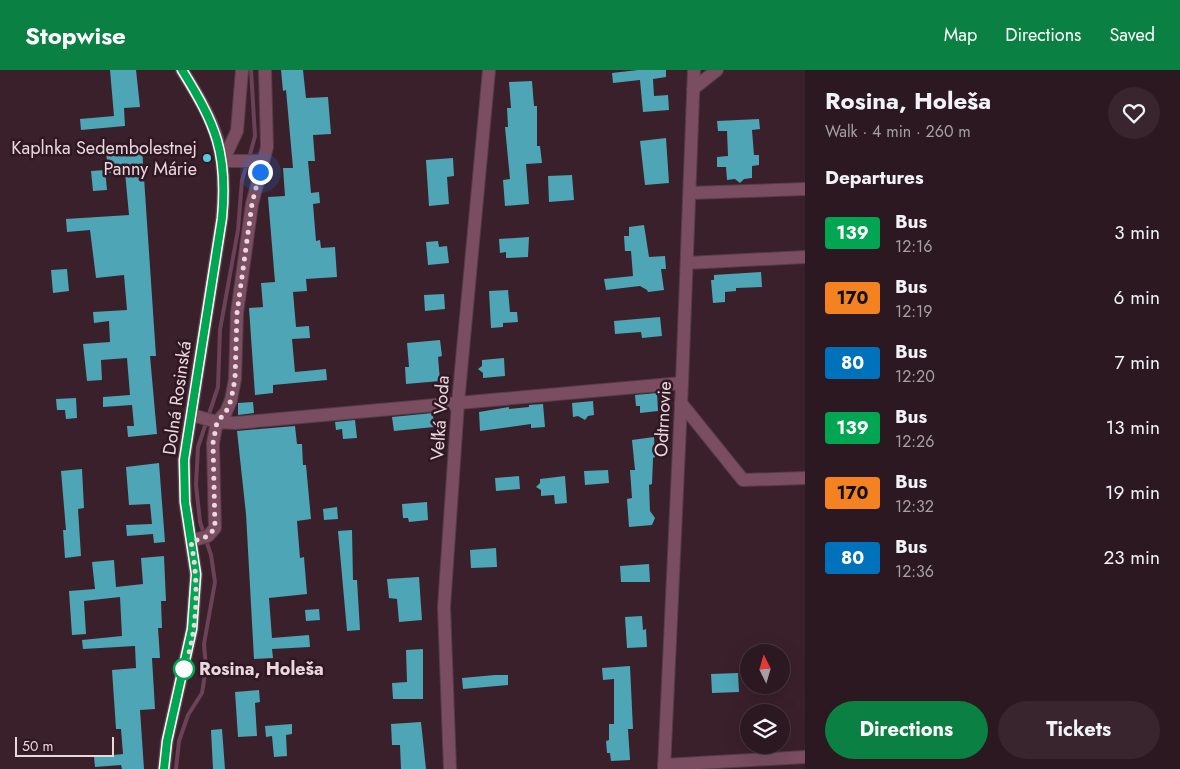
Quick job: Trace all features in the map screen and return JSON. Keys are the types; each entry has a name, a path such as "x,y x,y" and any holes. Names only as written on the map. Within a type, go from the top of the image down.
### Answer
{"street":[{"name":"Dolná Rosinská","path":"164,769 167,741 192,629 200,539 185,502 184,478 206,418 225,182 223,161 215,129 182,70"},
{"path":"242,70 237,131 223,161 254,161"},
{"path":"206,418 226,412 235,379 237,313 252,204 254,161 268,129 265,70"},
{"name":"Veľká Voda","path":"450,769 444,607 458,403 489,70"},
{"name":"Odtrnovie","path":"664,767 682,403 694,70"},
{"path":"694,89 717,70"},
{"path":"690,193 805,189"},
{"path":"687,263 805,257"},
{"path":"206,418 235,423 682,383"},
{"path":"682,403 743,480 805,478"},
{"path":"200,539 215,528 213,443 206,418"},
{"path":"664,767 805,758"}],"building":[{"path":"110,70 136,70 140,107 124,108 125,126 81,130 80,119 114,116"},
{"path":"281,70 303,70 306,98 328,97 331,134 313,135 315,161 308,161 311,193 319,192 320,203 313,204 316,241 320,240 321,248 335,247 337,277 306,279 307,291 293,292 296,327 309,326 310,338 292,339 295,372 326,369 327,380 273,385 273,393 255,395 249,308 263,307 261,283 275,282 268,197 285,196 283,168 293,168 286,90 283,91"},
{"path":"638,70 666,70 666,77 653,79 654,96 668,95 669,110 643,112 640,80 613,83 612,73"},
{"path":"532,81 534,106 537,106 537,146 540,146 542,163 526,164 529,204 505,206 503,180 510,179 505,127 508,127 507,108 511,108 509,82"},
{"path":"759,119 760,129 752,130 754,155 759,155 759,165 752,166 752,178 744,179 740,183 735,179 727,180 726,167 717,167 717,157 728,156 727,131 718,131 717,121"},
{"path":"666,138 669,183 645,185 640,141"},
{"path":"142,148 156,356 150,356 157,434 128,437 127,426 134,426 132,405 103,407 103,397 130,395 127,358 101,360 102,380 87,381 83,344 110,342 109,321 94,323 93,312 127,310 124,275 96,278 90,230 67,232 66,219 129,215 125,172 108,173 106,150"},
{"path":"453,158 454,176 447,177 449,204 429,206 426,160"},
{"path":"105,170 107,190 93,191 91,171"},
{"path":"572,175 574,200 549,202 548,176"},
{"path":"644,225 649,257 665,256 666,269 661,269 664,290 648,292 640,286 606,290 604,279 633,276 631,251 625,251 624,236 629,236 629,227"},
{"path":"529,237 528,257 506,258 506,252 500,253 499,239"},
{"path":"438,241 439,247 447,246 449,263 428,265 426,242"},
{"path":"67,269 69,291 53,293 51,270"},
{"path":"761,272 762,287 736,288 736,291 725,292 725,302 713,303 711,280 714,280 714,275"},
{"path":"508,290 510,312 517,312 518,322 503,323 503,327 491,328 489,291"},
{"path":"444,294 445,309 425,311 424,295"},
{"path":"660,317 662,336 642,338 641,332 615,334 614,321"},
{"path":"440,340 442,356 438,357 440,381 406,384 405,367 409,367 407,343"},
{"path":"504,358 505,376 483,378 483,373 478,369 482,366 482,360"},
{"path":"657,393 658,411 640,413 640,406 636,406 635,395"},
{"path":"76,398 77,418 66,419 65,410 57,410 56,399"},
{"path":"593,401 594,415 588,416 585,420 578,416 573,417 572,403"},
{"path":"253,402 254,413 238,415 238,403"},
{"path":"543,404 545,427 531,428 531,424 480,431 479,412"},
{"path":"433,413 434,427 394,431 392,417"},
{"path":"355,420 357,438 343,439 342,429 336,430 335,422"},
{"path":"295,426 297,444 302,444 303,465 306,465 311,519 297,521 300,558 304,557 307,594 269,598 272,638 309,635 310,647 272,649 273,658 254,659 246,514 237,431"},
{"path":"654,437 655,457 653,458 652,484 649,485 650,511 655,518 652,525 629,527 627,499 632,498 630,470 635,470 632,440"},
{"path":"159,463 165,542 154,543 153,534 127,536 126,525 152,524 150,504 129,505 126,467"},
{"path":"82,469 84,508 78,509 81,556 65,558 63,530 66,530 61,471"},
{"path":"608,470 609,483 585,485 584,471"},
{"path":"519,476 520,489 496,491 495,478"},
{"path":"565,476 567,503 555,504 554,495 541,496 541,490 536,487 540,483 540,479"},
{"path":"427,502 428,520 409,522 408,518 403,518 402,504"},
{"path":"337,507 338,519 324,520 323,509"},
{"path":"352,530 353,580 357,580 360,630 347,631 338,531"},
{"path":"496,548 497,567 471,568 470,550"},
{"path":"164,556 166,601 161,601 162,628 158,628 160,658 152,658 155,709 140,710 144,769 122,769 121,765 95,767 94,757 123,754 121,729 116,729 112,670 136,668 135,646 83,649 82,640 122,636 120,597 84,601 86,634 72,635 69,591 95,589 92,562 114,560 116,587 143,584 141,558"},
{"path":"649,564 650,582 621,582 620,566"},
{"path":"419,577 422,620 399,622 397,599 389,598 387,579"},
{"path":"319,609 320,620 306,621 305,610"},
{"path":"642,616 643,630 646,629 647,647 627,648 625,617"},
{"path":"423,649 423,699 393,699 392,683 407,682 406,650"},
{"path":"630,666 633,729 628,729 630,760 611,761 610,753 607,753 606,741 609,740 609,724 614,724 614,679 603,680 602,668"},
{"path":"738,673 739,692 712,693 711,674"},
{"path":"508,675 508,685 463,689 462,678"},
{"path":"259,690 260,702 255,703 257,736 238,737 235,692"},
{"path":"421,722 426,769 401,769 400,745 392,745 391,724"},
{"path":"292,724 292,734 286,735 287,756 274,757 272,736 266,737 265,726"},
{"path":"222,729 225,769 213,769 211,730"}],"waterway":[{"path":"249,158 255,136 251,70"},
{"path":"176,769 179,741 188,715 202,693 206,668 204,644 215,582 211,555 200,522 196,485 198,447 218,387 220,330 238,230 242,180 247,164"}],"bus line":[{"name":"139","path":"164,769 167,741 192,629 196,574 185,502 184,460 222,218 225,182 220,145 215,129 182,70"}],"place":[{"name":"Kaplnka Sedembolestnej Panny Márie","path":"207,158"},
{"name":"Rosina, Holeša","path":"184,669"}],"route":[{"path":"184,669 192,629 195,593 196,574 191,542 208,536 215,528 213,443 217,422 226,412 231,400 235,379 237,313 252,204 260,172"}]}
